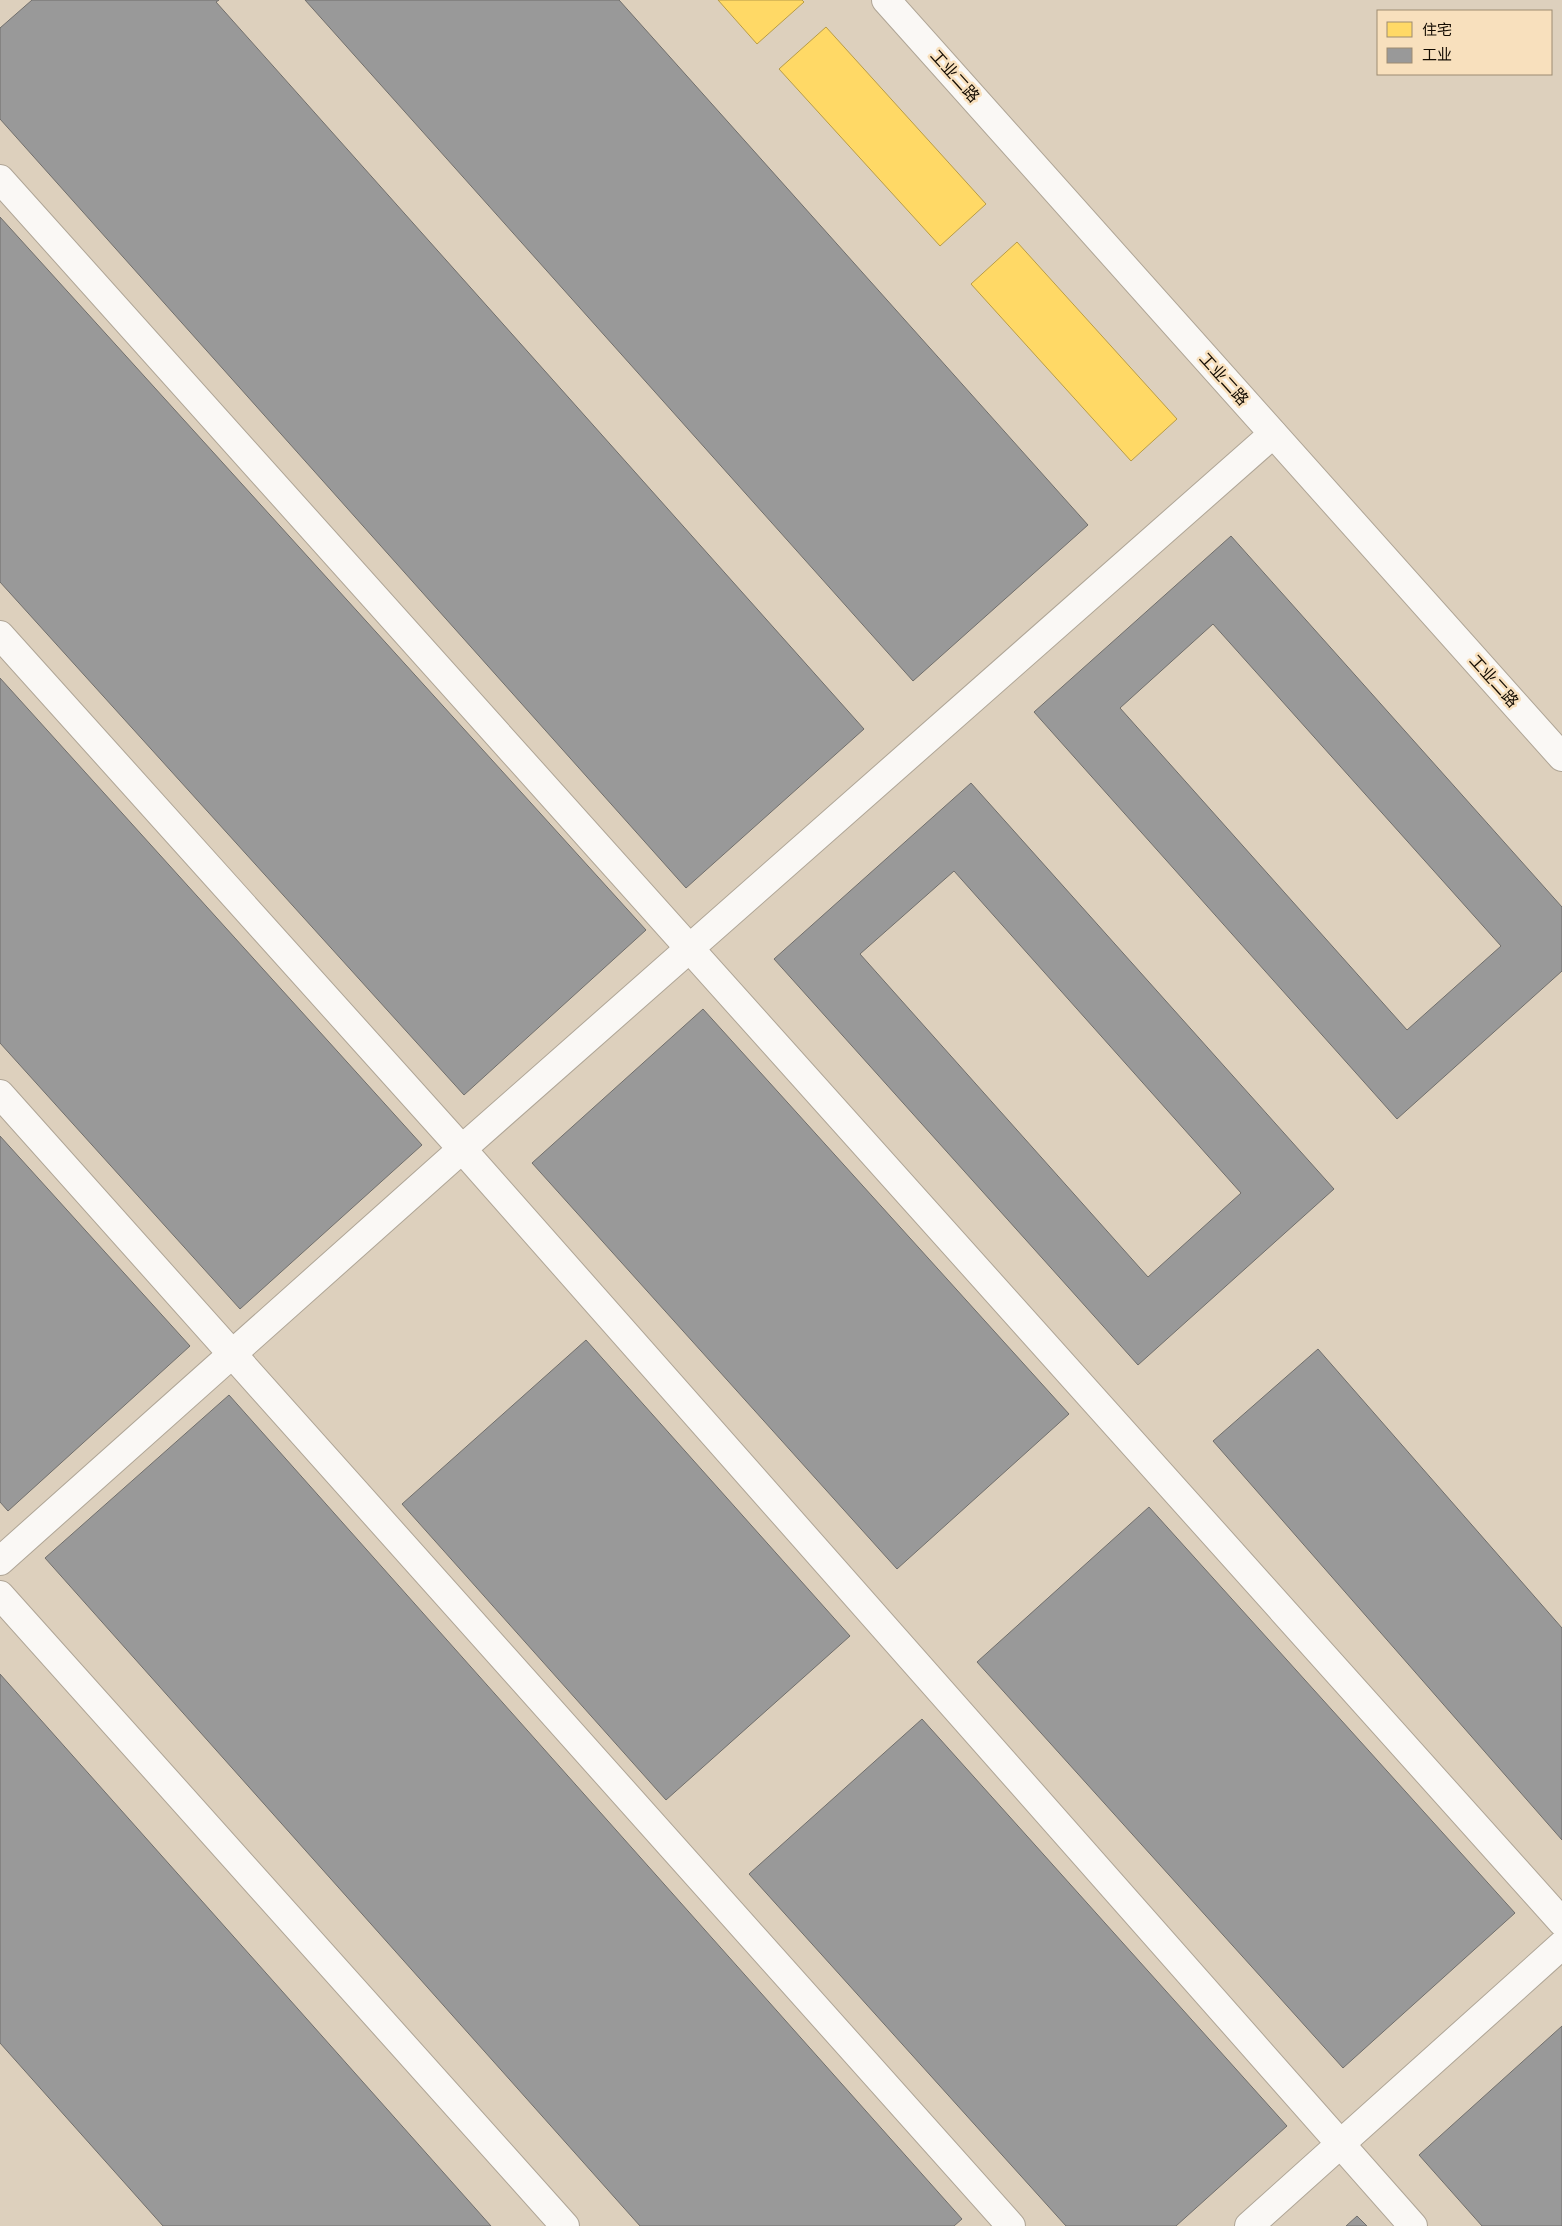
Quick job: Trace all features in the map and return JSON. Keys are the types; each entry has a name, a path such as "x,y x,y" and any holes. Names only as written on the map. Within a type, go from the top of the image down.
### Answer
{"street":[{"name":"工业二路","path":"886,0 1562,757"},
{"path":"0,178 1562,1922"},
{"path":"0,1561 462,1149 1273,434"},
{"path":"0,635 462,1149 1413,2226"},
{"path":"0,1094 1011,2226"},
{"path":"0,1595 565,2226"},
{"path":"1249,2226 1562,1945"}],"building: 住宅":[{"path":"718,0 802,0 804,2 757,44"},
{"path":"826,27 986,204 940,246 779,69"},
{"path":"1017,242 1177,419 1131,461 971,284"}],"building: 工业":[{"path":"32,0 219,0 216,2 864,729 686,888 0,119 0,28"},
{"path":"305,0 619,0 1088,525 913,681"},
{"path":"0,217 646,930 464,1095 0,582"},
{"path":"1231,536 1562,907 1562,971 1397,1119 1034,712","holes":["1213,624 1501,946 1407,1030 1120,708"]},
{"path":"0,678 422,1145 240,1309 0,1043"},
{"path":"971,783 1334,1189 1138,1365 774,959","holes":["954,871 1241,1193 1148,1277 860,954"]},
{"path":"703,1009 1069,1414 897,1569 532,1163"},
{"path":"0,1136 190,1346 8,1511 0,1502"},
{"path":"586,1340 850,1636 666,1800 402,1504"},
{"path":"1318,1349 1562,1628 1562,1840 1213,1441"},
{"path":"229,1395 962,2219 954,2226 640,2226 45,1558"},
{"path":"1149,1507 1515,1913 1343,2068 977,1662"},
{"path":"0,1674 491,2226 163,2226 0,2043"},
{"path":"922,1719 1287,2126 1176,2226 1066,2226 749,1874"},
{"path":"1562,2026 1562,2226 1482,2226 1419,2155"},
{"path":"1357,2216 1367,2226 1346,2226"}]}
